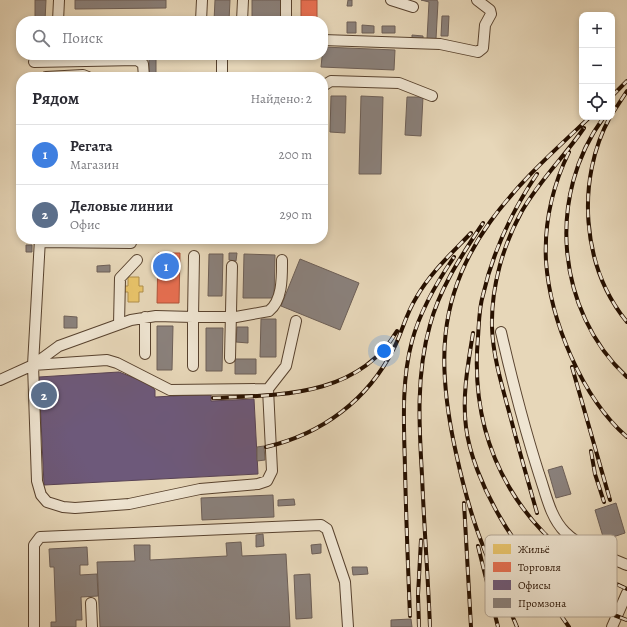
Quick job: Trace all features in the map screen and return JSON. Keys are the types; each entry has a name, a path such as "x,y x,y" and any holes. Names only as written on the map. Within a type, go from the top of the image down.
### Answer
{"lane":[{"path":"58,16 59,0"},
{"path":"201,16 202,0"},
{"path":"242,16 243,0"},
{"path":"286,0 286,16"},
{"path":"391,0 413,7"},
{"path":"328,40 440,44 478,52 483,48 485,25 491,14 490,10 477,0"},
{"path":"34,62 137,60 143,64 144,72"},
{"path":"222,60 222,72"},
{"path":"328,84 331,82 399,83 432,96"},
{"path":"40,244 33,364 38,489 47,502 63,507 75,508 129,504 200,489 258,484 267,481 272,471 268,389 286,366 296,321"},
{"path":"193,366 194,256"},
{"path":"119,324 120,278 138,260"},
{"path":"0,380 33,364 59,346 119,324 145,317 231,317 263,313 273,308 281,289 282,260"},
{"path":"230,358 232,266"},
{"path":"145,317 145,354"},
{"path":"501,332 529,442 551,511 558,524 569,535"},
{"path":"33,364 107,360 117,363 170,390 268,389"},
{"path":"34,627 34,545 40,538 320,525 327,529 345,582 348,627"},
{"path":"617,560 627,564"},
{"path":"617,616 627,593"},
{"path":"91,603 92,627"},
{"path":"612,627 616,617"}],"building: Жильё":[{"path":"128,277 139,277 139,286 143,286 143,292 139,292 139,302 128,302 128,292 123,292 123,286 128,286"}],"building: Торговля":[{"path":"301,0 317,0 317,16 301,16"},
{"path":"158,253 180,253 179,303 157,303"}],"building: Офисы":[{"path":"119,372 147,383 155,390 155,397 211,394 211,401 254,399 258,474 44,485 39,377"}],"building: Промзона":[{"path":"35,0 46,0 45,16 35,16"},
{"path":"75,0 166,0 166,8 75,9"},
{"path":"215,0 230,0 229,16 214,16"},
{"path":"252,0 281,0 281,16 252,16"},
{"path":"348,0 352,0 352,6 347,6"},
{"path":"421,0 437,0 438,2 436,39 427,39 429,2"},
{"path":"442,16 449,16 448,36 441,36"},
{"path":"347,22 356,22 356,33 347,33"},
{"path":"362,25 374,26 374,33 362,33"},
{"path":"382,26 395,26 395,33 382,33"},
{"path":"412,35 423,36 423,39 412,39"},
{"path":"328,47 395,50 394,70 321,67 322,60 328,60"},
{"path":"149,60 156,60 156,72 149,72"},
{"path":"331,96 346,96 345,133 330,132"},
{"path":"361,96 383,97 381,174 359,174"},
{"path":"407,97 423,97 421,136 405,135"},
{"path":"26,245 32,245 32,252 26,252"},
{"path":"229,253 237,253 236,261 229,260"},
{"path":"209,254 223,254 222,296 208,296"},
{"path":"244,254 275,255 274,298 243,298"},
{"path":"300,259 359,283 340,330 281,306"},
{"path":"110,265 110,272 97,272 97,266"},
{"path":"64,316 77,317 77,328 64,328"},
{"path":"261,319 276,319 276,357 260,357"},
{"path":"157,326 173,326 172,370 157,370"},
{"path":"237,327 248,327 248,343 236,342"},
{"path":"206,328 223,328 222,371 206,371"},
{"path":"235,359 256,359 256,374 235,374"},
{"path":"264,446 265,460 257,461 257,447"},
{"path":"562,466 571,494 556,498 548,470"},
{"path":"273,495 274,517 202,520 201,498"},
{"path":"294,499 295,505 278,506 278,500"},
{"path":"616,503 625,533 617,536 602,535 595,510"},
{"path":"263,534 264,546 256,547 256,535"},
{"path":"241,542 242,556 286,554 290,627 100,627 97,562 135,561 134,545 150,545 150,560 227,556 226,543"},
{"path":"321,544 321,553 312,554 311,545"},
{"path":"87,547 88,565 80,565 80,575 97,574 98,596 81,597 82,620 76,620 76,627 51,627 51,622 56,622 54,567 50,567 49,549"},
{"path":"352,567 367,567 368,574 353,575"},
{"path":"310,574 312,618 296,619 294,575"},
{"path":"411,619 412,627 391,627 391,620"}],"railway":[{"path":"615,93 627,81"},
{"path":"615,109 627,91"},
{"path":"485,551 471,512 461,477 450,421 444,362 446,333 451,305 459,278 472,250 490,222 525,180 550,154 587,120"},
{"path":"602,120 585,148 573,181 567,216 567,252 573,286 585,320 603,350 627,377"},
{"path":"609,120 599,141 592,167 588,194 588,222 592,249 600,275 612,300 627,322"},
{"path":"537,513 496,362 492,312 496,282 504,252 515,224 536,189 584,128"},
{"path":"569,152 558,178 548,219 546,233 546,261 549,284 554,308 562,332 571,356 583,380 611,421 627,437"},
{"path":"537,174 519,202 504,232 487,279 479,316 477,378 482,417 493,454 510,488 532,519 547,535"},
{"path":"430,627 420,437 422,362 434,311 452,272 483,223"},
{"path":"266,447 287,441 324,424 357,399 371,384 383,367 394,348 413,304 428,280 441,264 471,233"},
{"path":"410,616 404,436 406,372 415,330 424,308 441,276 454,257"},
{"path":"213,398 265,396 290,393 316,388 339,380 361,369 381,353 397,331"},
{"path":"473,333 465,392 466,427 470,448 488,494 500,518 512,535"},
{"path":"572,367 610,500"},
{"path":"591,451 595,474 604,502"},
{"path":"464,503 471,627"},
{"path":"419,627 418,595 421,540"},
{"path":"478,546 485,574"},
{"path":"617,584 627,589"},
{"path":"617,616 627,620"},
{"path":"496,617 498,627"},
{"path":"513,617 517,627"},
{"path":"562,617 569,627"}],"place":[{"name":"Регата","path":"166,266"},
{"name":"Деловые линии","path":"44,395"}]}
